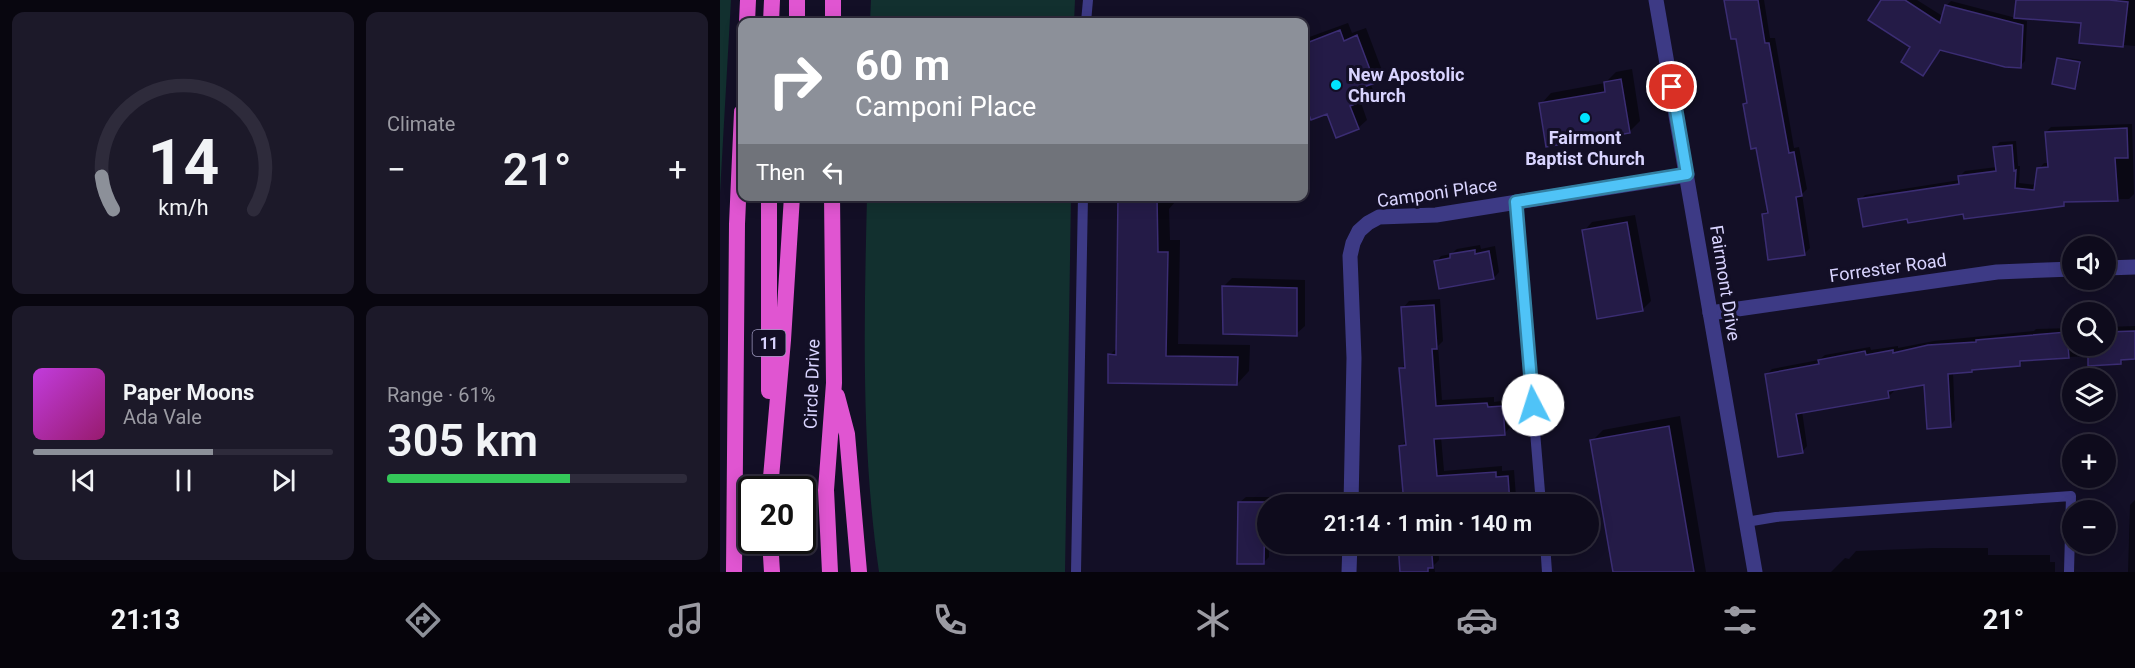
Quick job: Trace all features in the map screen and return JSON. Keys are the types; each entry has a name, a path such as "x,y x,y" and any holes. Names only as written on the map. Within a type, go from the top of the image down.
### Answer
{"highway":[{"path":"747,18 748,0"},
{"path":"771,18 772,0"},
{"path":"797,0 797,18"},
{"path":"833,0 833,18"},
{"path":"734,572 738,201"},
{"name":"11","path":"769,201 770,476"},
{"path":"771,476 792,201"},
{"name":"Circle Drive","path":"830,572 826,490 834,383 832,201"},
{"path":"834,383 848,434 859,572"},
{"path":"771,554 772,572"}],"street":[{"name":"Fairmont Drive","path":"1656,0 1755,572"},
{"name":"Camponi Place","path":"1351,494 1354,358 1350,256 1356,237 1368,223 1379,217 1436,215 1687,174"},
{"path":"2116,268 2135,267"},
{"name":"Forrester Road","path":"1710,313 1997,272 2062,269"},
{"path":"1349,572 1350,554"}],"lane":[{"path":"1086,18 1088,0"},
{"path":"1076,572 1083,201"},
{"path":"1516,202 1540,494"},
{"path":"1746,522 1776,517 2071,496 2069,572"},
{"path":"1546,554 1547,572"}],"green space":[{"path":"720,0 731,0 720,193"},
{"path":"871,0 1075,0 1074,18 870,18"},
{"path":"867,201 1071,201 1065,572 879,572 869,479 865,338"}],"building":[{"path":"1724,0 1758,0 1765,43 1769,43 1789,153 1794,152 1802,196 1796,197 1805,255 1768,260 1762,214 1768,213 1756,148 1751,149 1743,104 1747,103 1736,39 1731,39"},
{"path":"1881,0 1905,0 1940,23 1945,5 2023,25 2021,68 2005,67 1940,50 1923,76 1901,62 1910,47 1868,20"},
{"path":"2016,0 2128,2 2123,47 2079,43 2081,23 2014,18"},
{"name":"New Apostolic Church","path":"1340,30 1344,41 1357,35 1375,83 1361,88 1365,100 1350,106 1359,129 1336,138 1327,114 1311,120 1308,112 1308,42"},
{"path":"2057,58 2080,62 2075,89 2052,84"},
{"name":"Fairmont Baptist Church","path":"1621,79 1630,133 1546,147 1539,103 1605,92 1604,82"},
{"path":"2127,128 2128,158 2115,158 2118,201 2064,202 2064,206 1964,219 1963,214 1908,223 1907,219 1863,227 1858,199 1959,184 1958,176 1996,171 1993,147 2012,145 2014,171 2016,170 2015,188 2034,190 2037,168 2048,167 2045,132"},
{"path":"1118,201 1157,201 1158,252 1168,252 1166,356 1238,357 1237,385 1108,383 1108,354 1116,355"},
{"path":"1627,222 1643,311 1597,319 1582,230"},
{"path":"1475,250 1475,254 1489,251 1494,279 1439,289 1434,261 1450,258 1450,254"},
{"path":"1222,286 1297,288 1297,336 1223,334"},
{"path":"1434,305 1437,349 1432,349 1436,406 1487,403 1488,407 1503,406 1505,435 1434,439 1437,476 1496,472 1496,477 1508,476 1509,494 1403,494 1399,446 1406,445 1399,368 1405,368 1401,307"},
{"path":"2135,331 2135,359 2121,360 2121,364 2088,366 2088,356 2116,356 2116,332"},
{"path":"2062,332 2062,356 2069,356 2069,358 2020,361 2020,366 1948,374 1951,427 1927,429 1924,385 1888,391 1889,398 1796,414 1803,453 1778,457 1765,374 1819,364 1818,360 1865,351 1866,355 1893,350 1893,353 1928,345 1976,342 1976,340"},
{"path":"1669,426 1694,572 1613,572 1590,440"},
{"path":"1238,502 1257,502 1257,554 1264,554 1264,564 1237,564"},
{"path":"1399,554 1432,554 1433,568 1428,568 1428,572 1400,572"}],"place":[{"name":"New Apostolic Church","path":"1336,85"},
{"name":"Fairmont Baptist Church","path":"1585,118"}],"route":[{"path":"1533,405 1516,202 1687,174 1672,87"}]}
